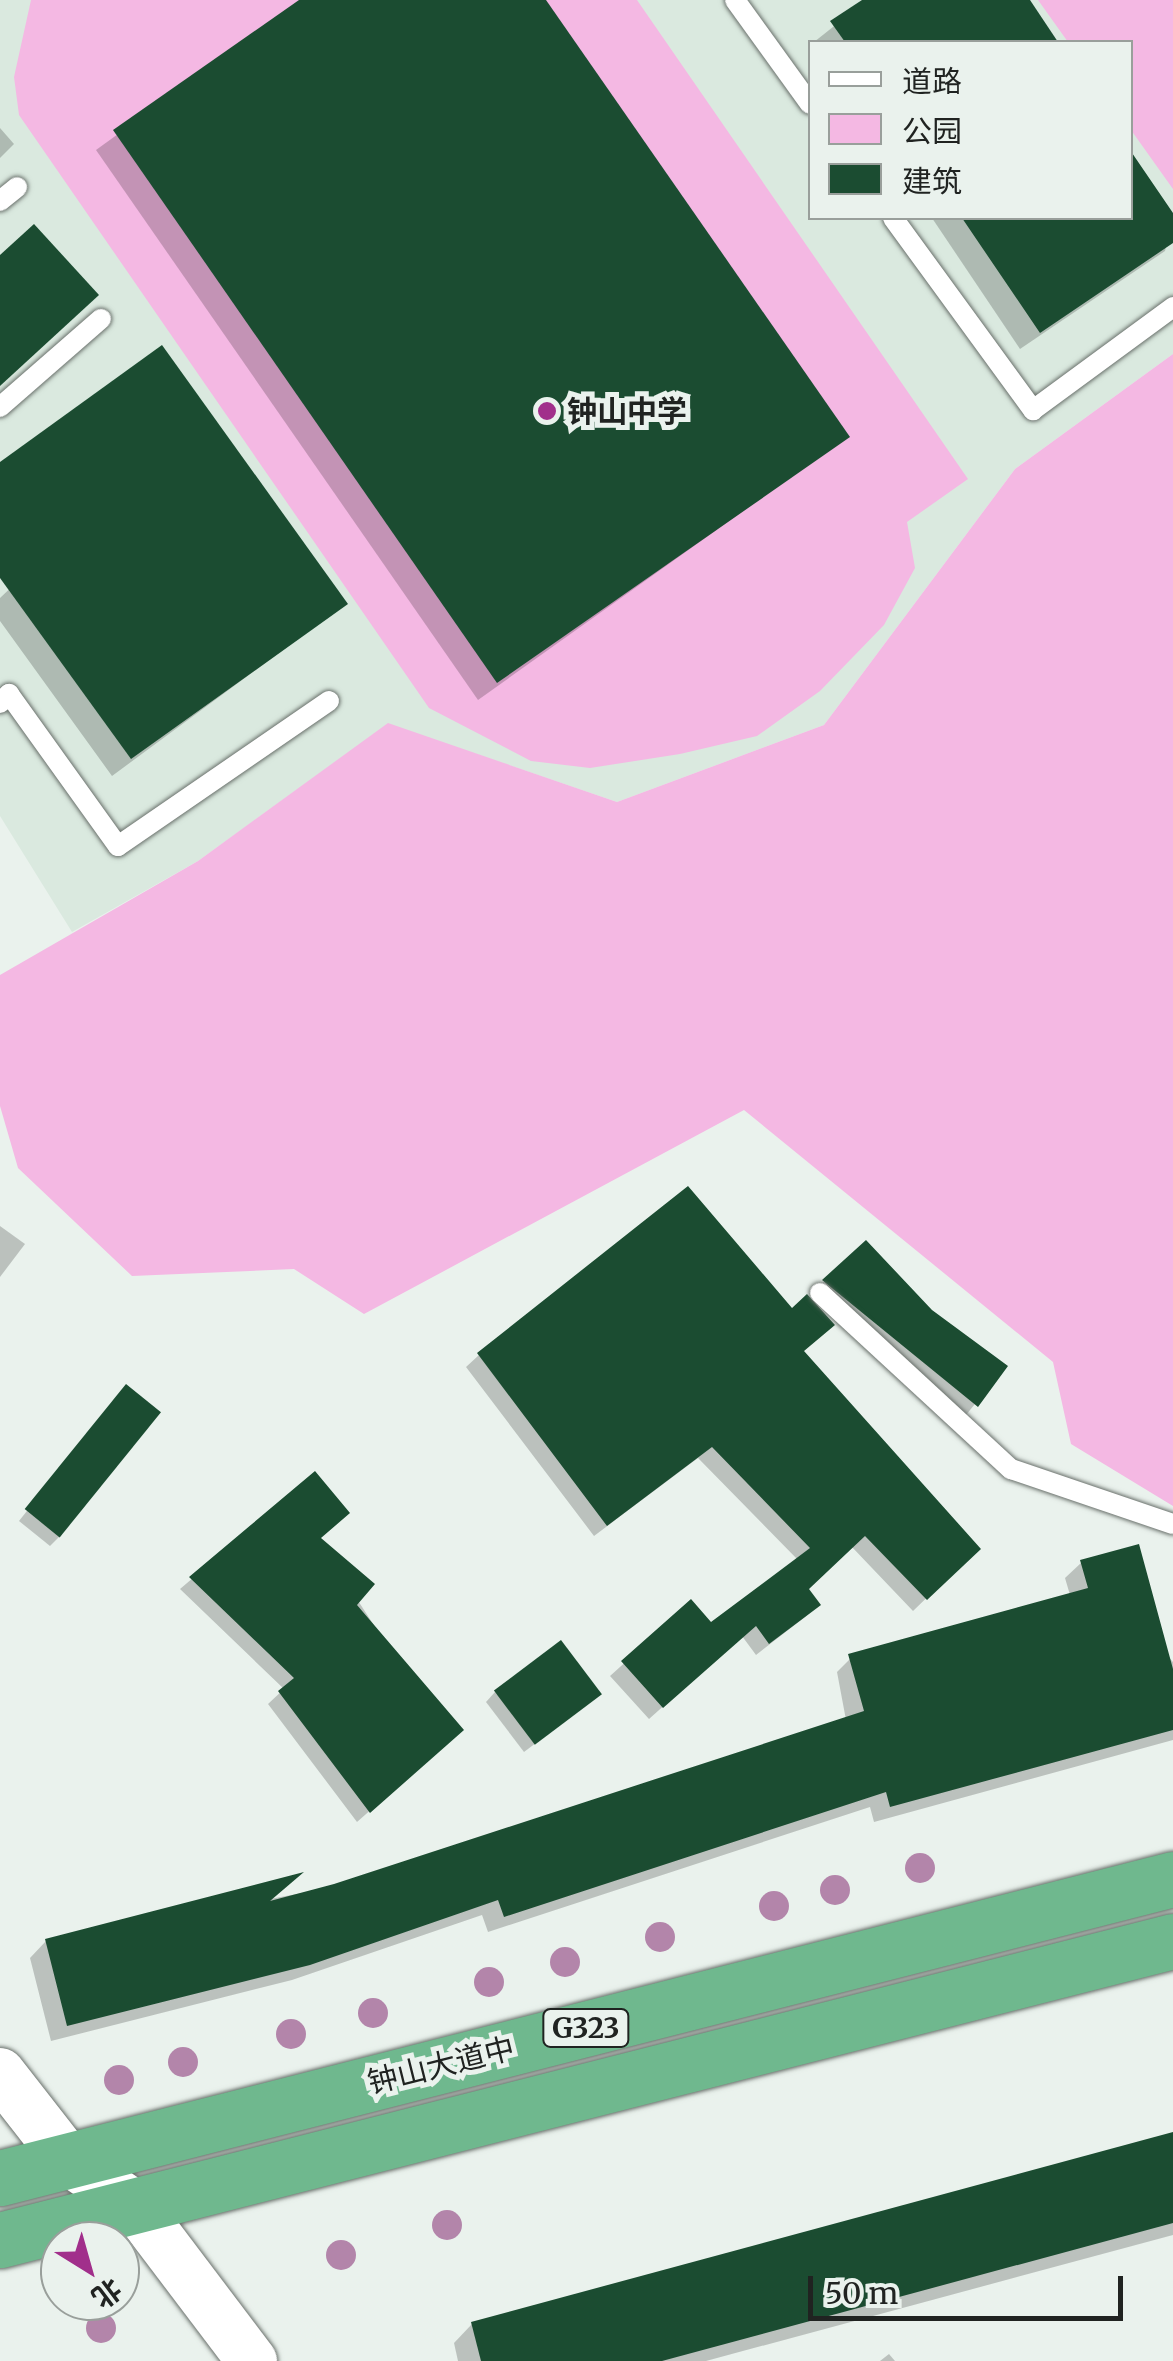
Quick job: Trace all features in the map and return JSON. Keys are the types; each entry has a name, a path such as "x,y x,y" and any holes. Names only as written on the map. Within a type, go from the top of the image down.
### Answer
{"highway":[{"name":"钟山大道中","path":"0,2178 1173,1878"},
{"name":"钟山大道中","path":"0,2240 1173,1941"}],"street":[{"path":"0,2074 68,2160 134,2205 252,2361"}],"lane":[{"path":"735,0 808,101"},
{"path":"0,202 17,188"},
{"path":"894,220 1033,410 1173,307"},
{"path":"0,407 101,320"},
{"path":"3,693 118,846 329,702"},
{"path":"820,1293 1010,1469 1173,1524"}],"shaded area":[{"name":"钟山中学","path":"0,0 1173,0 1173,354 1015,469 824,725 617,802 388,724 198,861 72,932 0,816"}],"green space":[{"path":"31,0 637,0 968,479 907,522 915,568 884,625 820,691 757,736 680,754 590,768 531,761 429,708 19,115 14,77"},
{"path":"1038,0 1173,0 1173,189 1133,133 1133,40 1067,40"},
{"path":"1173,354 1173,1506 1071,1444 1053,1362 744,1110 364,1314 294,1269 132,1276 18,1168 0,1106 0,975 198,861 388,723 617,802 824,725 1015,469"}],"building":[{"path":"299,0 546,0 850,437 497,683 113,130"},
{"path":"862,0 1030,0 1057,40 844,40 830,21"},
{"path":"1133,154 1173,213 1173,243 1040,333 963,220 1133,220"},
{"path":"34,224 99,295 0,386 0,255"},
{"path":"162,345 348,604 131,759 0,578 0,462"},
{"path":"688,1186 792,1308 807,1294 835,1325 804,1351 981,1549 927,1600 865,1536 809,1589 821,1605 769,1644 756,1626 663,1708 621,1661 691,1599 711,1622 810,1548 712,1447 607,1526 477,1353"},
{"path":"866,1240 932,1310 1008,1366 978,1407 822,1280"},
{"path":"126,1384 161,1412 60,1537 25,1509"},
{"path":"315,1471 350,1513 321,1538 375,1584 357,1605 464,1730 370,1813 278,1691 294,1678 189,1577"},
{"path":"1139,1544 1173,1669 1173,1730 890,1807 886,1792 504,1917 498,1900 310,1965 67,2026 45,1939 304,1872 270,1901 334,1884 864,1711 848,1654 1088,1588 1080,1560"},
{"path":"561,1640 602,1694 535,1745 494,1691"},
{"path":"1173,2132 1173,2223 662,2361 481,2361 471,2322"}],"place":[{"name":"钟山中学","path":"547,411"}]}
